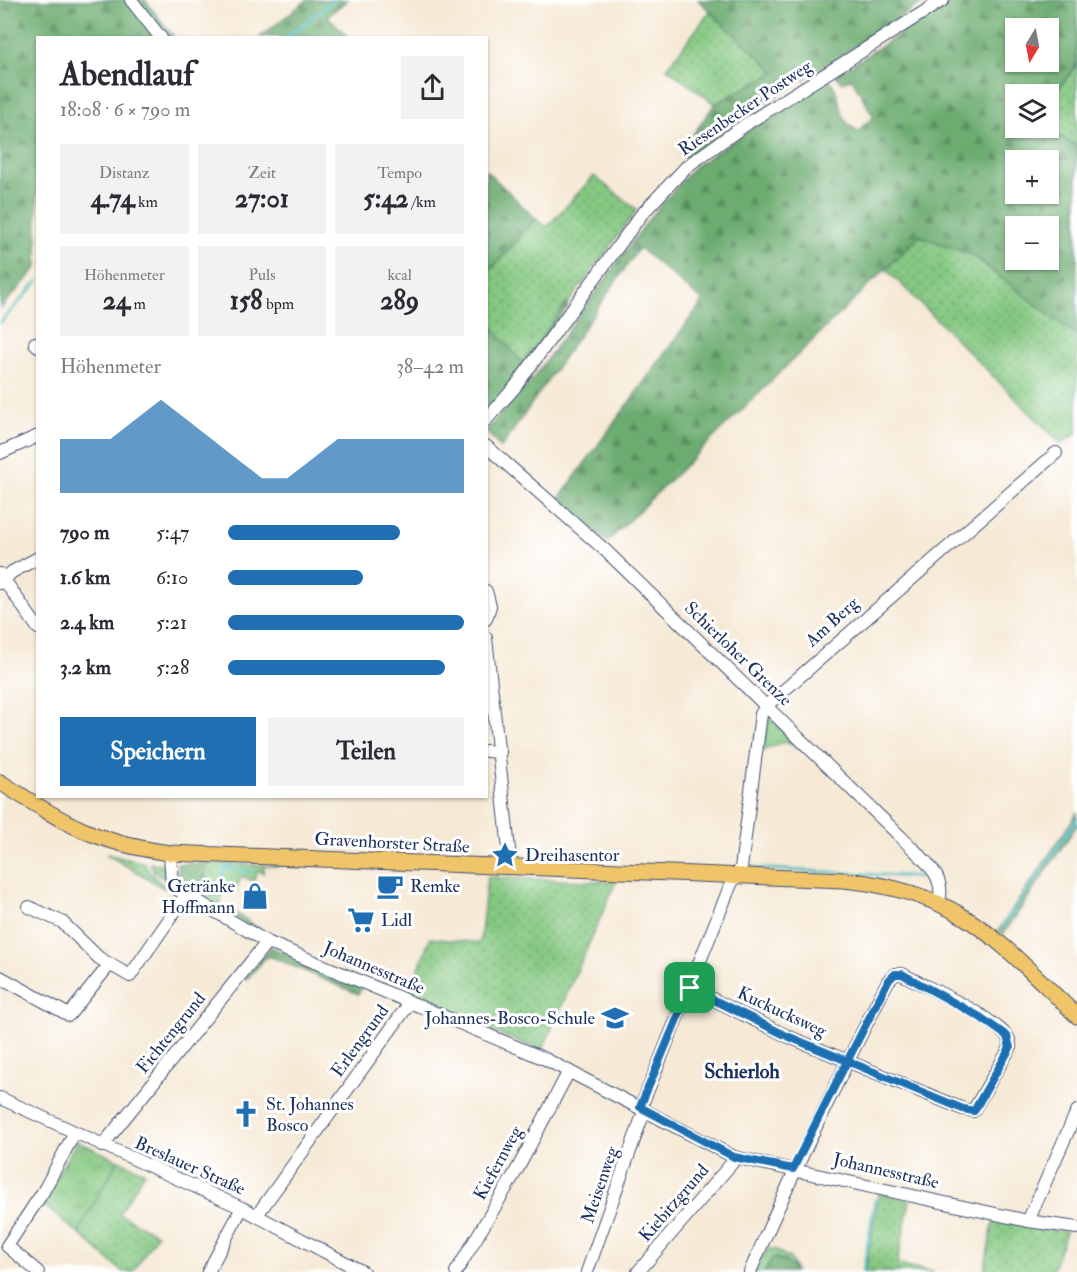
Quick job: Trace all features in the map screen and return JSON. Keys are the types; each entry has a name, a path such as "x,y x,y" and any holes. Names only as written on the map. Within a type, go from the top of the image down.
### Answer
{"main road":[{"name":"Gravenhorster Straße","path":"0,782 64,823 90,836 123,845 170,853 736,875 867,882 909,891 939,902 966,917 1005,945 1077,1016"}],"street":[{"path":"131,0 159,36"},
{"name":"Riesenbecker Postweg","path":"488,418 515,387 641,215 687,166 748,123 943,0"},
{"path":"0,453 36,437"},
{"name":"Schierloher Grenze","path":"488,448 604,550 938,874 942,892 939,902"},
{"name":"Am Berg","path":"766,706 1056,453"},
{"path":"36,559 1,578 36,625"},
{"path":"488,654 511,868"},
{"path":"736,875 741,868 761,714 766,706"},
{"path":"488,751 500,752"},
{"name":"Johannesstraße","path":"170,853 170,883 186,896 267,942 569,1071 734,1157 1028,1221 1077,1228"},
{"name":"Meisenweg","path":"587,1272 643,1108 736,875"},
{"path":"29,907 62,922 99,958 130,976 186,896"},
{"name":"Fichtengrund","path":"102,1146 267,942"},
{"path":"0,977 69,1015 110,964"},
{"path":"750,1272 793,1169 848,1060 889,979 895,974 902,974 980,1017 1007,1036 1010,1042 1010,1048 974,1111 963,1109 848,1060"},
{"name":"Kuckucksweg","path":"690,988 787,1036 848,1060"},
{"name":"Erlengrund","path":"257,1215 409,1004"},
{"name":"Kiefernweg","path":"456,1272 518,1167 569,1071"},
{"name":"Breslauer Straße","path":"0,1098 74,1134 257,1215 363,1272"},
{"path":"1028,1221 1077,1111"},
{"path":"38,1272 7,1246 43,1192 74,1134"},
{"name":"Kiebitzgrund","path":"638,1272 732,1163 734,1157"},
{"path":"207,1272 242,1208"}],"green space":[{"path":"0,0 126,0 155,36 36,36 36,269 0,309"},
{"path":"134,0 145,0 173,36 163,36"},
{"path":"307,0 348,0 327,16 348,36 261,36"},
{"path":"698,0 927,0 723,131 686,159 680,152 715,104 775,72"},
{"path":"953,0 1077,0 1077,64 1059,88 1059,84 1005,84 1005,138 1059,138 1059,136 1077,146 1077,336 972,255 919,236 607,542 558,500 703,301 639,248 501,448 488,433 488,429 534,377 649,219 695,166 828,79 833,85 847,122 852,128 860,131 864,124 874,118 852,79 841,82 836,75"},
{"path":"710,11 776,72 715,104 667,68"},
{"path":"1077,64 1077,146 1059,136 1059,88"},
{"path":"488,172 536,219 488,273"},
{"path":"594,176 637,210 523,364 488,323 488,273 536,219 547,227"},
{"path":"919,236 972,255 1077,336 1077,433 1061,444 886,269"},
{"path":"566,304 568,307 525,366 488,409 488,323 523,363"},
{"path":"769,717 804,749 784,742 762,751"},
{"path":"1077,813 1077,825 1003,935 998,931"},
{"path":"106,854 145,863 150,873 174,894"},
{"path":"150,863 164,864 165,879 154,872"},
{"path":"207,863 281,866 264,866 264,873 257,871 254,881 241,876 236,892 225,888 220,903 264,932 263,934 203,899"},
{"path":"207,863 203,899 178,885 177,864"},
{"path":"487,877 616,882 542,1051 408,998 430,938 480,943"},
{"path":"271,947 362,987 358,994 272,957 266,957 247,979 245,977"},
{"path":"77,1141 118,1160 78,1233 41,1203"},
{"path":"118,1160 145,1172 119,1214 157,1234 133,1272 123,1272 78,1233"},
{"path":"879,1193 910,1200 897,1264 934,1272 865,1272"},
{"path":"994,1218 1066,1232 1052,1272 984,1272"},
{"path":"768,1249 774,1249 791,1259 796,1272 783,1259 765,1268 763,1272 753,1272"},
{"path":"773,1257 792,1266 793,1272 763,1272"}],"waterway":[{"path":"289,36 334,0"},
{"path":"0,323 36,283"},
{"path":"1003,926 1077,819"},
{"path":"218,890 225,867 251,872"},
{"path":"749,868 920,877"},
{"path":"863,1272 875,1200"}],"place":[{"name":"Dreihasentor","path":"505,855"},
{"name":"Remke","path":"390,886"},
{"name":"Getränke Hoffmann","path":"255,896"},
{"name":"Lidl","path":"361,920"},
{"name":"Johannes-Bosco-Schule","path":"615,1018"},
{"name":"St. Johannes Bosco","path":"246,1114"}],"district":[{"name":"Schierloh","path":"742,1071"}],"route":[{"path":"690,988 640,1107 734,1157 793,1169 828,1099 848,1060 889,979 895,974 902,974 980,1017 1007,1036 1010,1048 974,1111 963,1109 848,1060 787,1036 690,988"}]}
